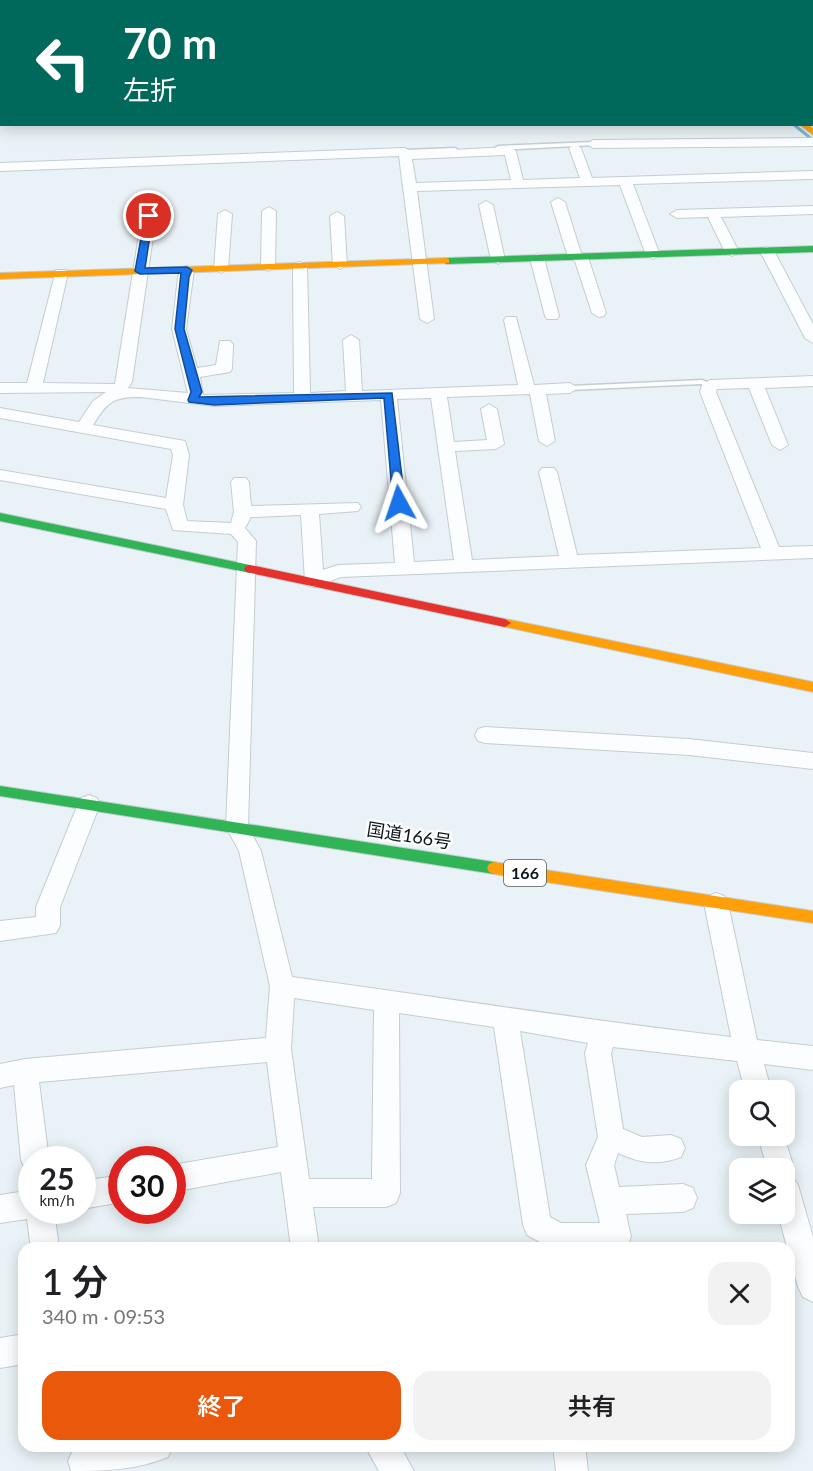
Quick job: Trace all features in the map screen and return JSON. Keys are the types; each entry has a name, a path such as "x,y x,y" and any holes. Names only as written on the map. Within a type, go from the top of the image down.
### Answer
{"main road":[{"path":"804,126 812,139"},
{"path":"0,276 813,249"},
{"path":"0,517 813,687"},
{"name":"国道166号","path":"0,791 813,917"}],"street":[{"path":"611,127 617,144"},
{"path":"666,131 672,144"},
{"path":"397,136 404,153 411,187 427,319"},
{"path":"593,144 672,144 812,139"},
{"path":"575,148 587,182"},
{"path":"0,167 510,151 518,184"},
{"path":"411,187 813,175"},
{"path":"625,180 653,255"},
{"path":"558,202 599,313"},
{"path":"486,206 498,260"},
{"path":"677,214 813,210"},
{"path":"268,267 269,211"},
{"path":"713,213 732,252"},
{"path":"221,269 225,214"},
{"path":"83,428 105,398 118,391 124,382 149,216"},
{"path":"337,216 340,265"},
{"path":"767,251 813,338"},
{"path":"537,258 552,315"},
{"path":"300,266 302,398"},
{"path":"187,270 184,277 180,329 196,392 193,400"},
{"path":"34,388 61,273"},
{"path":"511,320 547,441"},
{"path":"351,340 354,396"},
{"path":"192,373 224,369 225,344"},
{"path":"772,554 708,392 710,385 813,381"},
{"path":"754,383 780,445"},
{"path":"0,388 109,387 118,391 176,394 193,400 214,401 570,388"},
{"path":"438,393 464,565"},
{"path":"389,395 405,568"},
{"path":"446,447 496,444 489,409"},
{"path":"0,413 179,445 181,455 174,505 179,526 310,509 352,507"},
{"path":"548,472 569,561"},
{"path":"0,474 174,505"},
{"path":"240,482 239,520 247,541 237,827 250,851 282,986 278,1049 294,1157 303,1242"},
{"path":"310,509 314,581 338,572 405,568 813,552"},
{"path":"485,735 689,747 813,761"},
{"path":"0,931 48,926 48,907 89,804"},
{"path":"716,903 755,1080"},
{"path":"282,986 505,1017 603,1034 813,1058"},
{"path":"298,1193 386,1193 387,1000"},
{"path":"505,1017 537,1225 560,1237 618,1242 600,1165 611,1137 598,1053 603,1034"},
{"path":"30,1146 12,1074 278,1049"},
{"path":"611,1137 641,1150 671,1148"},
{"path":"186,1176 294,1157"},
{"path":"608,1201 683,1198"},
{"path":"0,1209 18,1206"},
{"path":"42,1224 44,1242"},
{"path":"795,1224 813,1287"},
{"path":"0,1353 18,1349"},
{"path":"83,1459 123,1452"},
{"path":"385,1452 398,1471"},
{"path":"570,1452 572,1471"}],"lane":[{"path":"404,153 593,144"},
{"path":"570,388 702,382 710,385"}],"waterway":[{"path":"796,126 813,140"}],"traffic: fast":[{"path":"446,261 813,249"},
{"path":"0,517 250,569"},
{"path":"0,791 494,868"}],"traffic: slow":[{"path":"805,126 813,133"},
{"path":"0,276 446,261"},
{"path":"505,623 813,687"},
{"path":"494,868 813,917"}],"traffic: jam":[{"path":"250,569 505,623"}],"route":[{"path":"149,216 140,271 187,270 184,277 180,329 196,392 193,400 389,395 399,503"}]}
